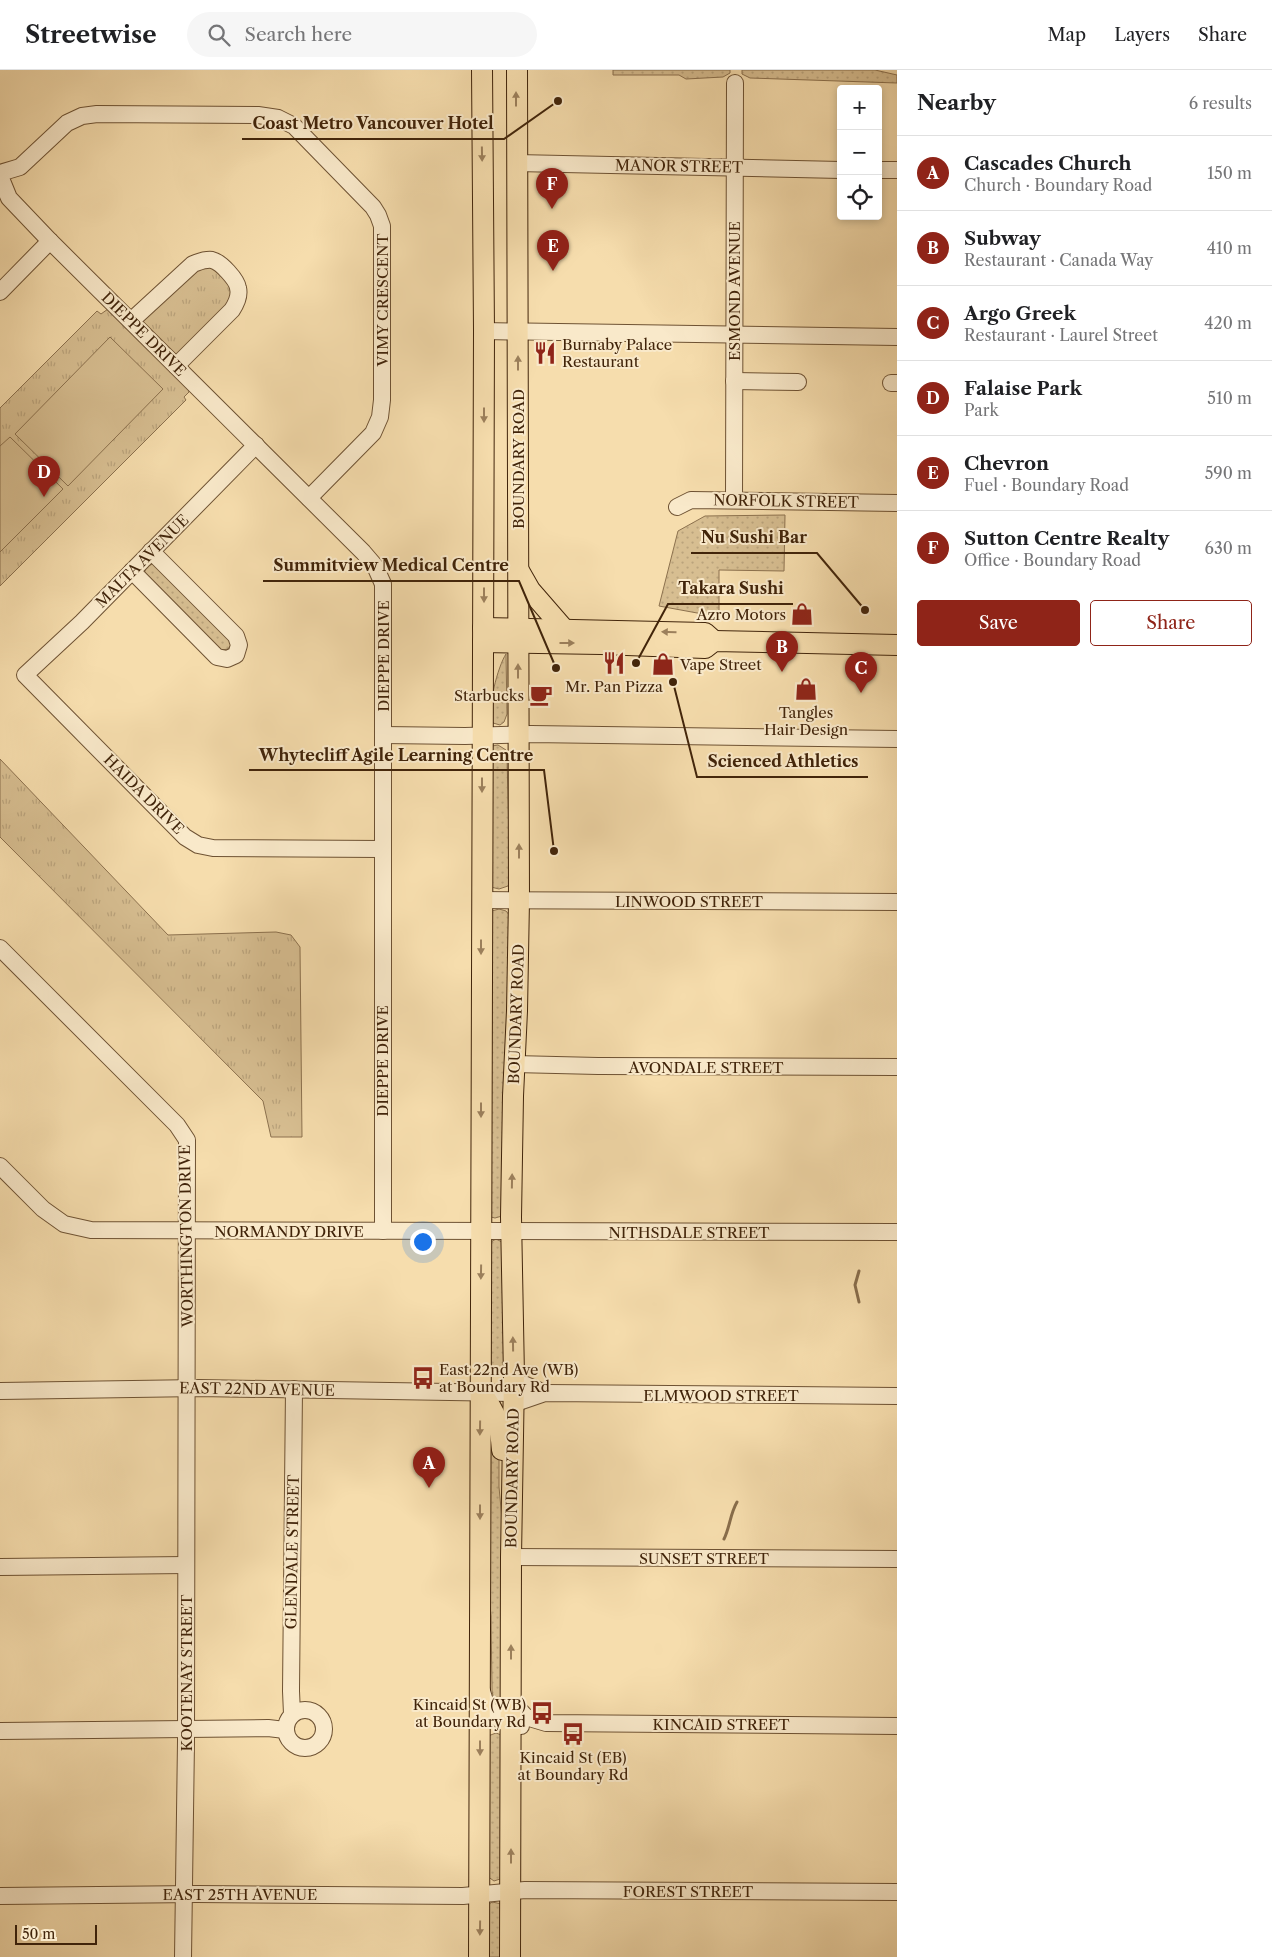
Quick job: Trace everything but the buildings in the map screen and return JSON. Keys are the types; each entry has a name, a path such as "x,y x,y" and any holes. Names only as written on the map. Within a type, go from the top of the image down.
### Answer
{"main road":[{"name":"BOUNDARY ROAD","path":"479,1957 484,331 482,70"},
{"name":"BOUNDARY ROAD","path":"510,1957 512,1231 514,1064 519,900 516,70"},
{"path":"518,570 530,590 564,628"},
{"path":"518,636 564,628 705,633 714,641"},
{"path":"483,635 518,636 601,644 705,648 714,641 897,645"},
{"path":"481,1392 493,1409 501,1429 502,1494 512,1520"}],"street":[{"name":"ESMOND AVENUE","path":"734,500 735,83"},
{"name":"VIMY CRESCENT","path":"0,175 20,167 67,123 82,116 98,114 258,115 278,118 294,126 373,207 382,226 382,400 380,417 373,433 309,498"},
{"name":"MANOR STREET","path":"516,163 837,170"},
{"path":"882,170 897,170"},
{"name":"DIEPPE DRIVE","path":"0,175 10,198 50,241 309,498 375,566 383,584 383,1231"},
{"path":"0,292 50,241"},
{"path":"131,321 193,264 212,260 222,264 238,286 236,303 232,310 176,366"},
{"path":"484,331 897,337"},
{"path":"734,381 798,382"},
{"name":"MALTA AVENUE","path":"25,675 82,622 256,445"},
{"name":"NORFOLK STREET","path":"677,507 691,500 897,503"},
{"path":"132,571 217,657 227,659 236,655 239,645 236,636 151,551"},
{"name":"HAIDA DRIVE","path":"25,675 185,837 198,845 213,848 382,849"},
{"path":"383,735 897,739"},
{"name":"LINWOOD STREET","path":"482,900 897,902"},
{"name":"WORTHINGTON DRIVE","path":"0,948 177,1124 187,1140 187,1388"},
{"name":"AVONDALE STREET","path":"514,1064 897,1067"},
{"name":"NORMANDY DRIVE","path":"0,1166 43,1209 64,1224 91,1230 481,1231"},
{"name":"NITHSDALE STREET","path":"481,1231 897,1232"},
{"name":"EAST 22ND AVENUE","path":"0,1390 187,1388 513,1393"},
{"name":"KOOTENAY STREET","path":"183,1957 185,1894 187,1388"},
{"name":"GLENDALE STREET","path":"292,1714 294,1390"},
{"name":"ELMWOOD STREET","path":"513,1393 897,1396"},
{"name":"SUNSET STREET","path":"511,1557 897,1559"},
{"path":"0,1567 186,1565"},
{"path":"480,1681 487,1709 501,1722 511,1726"},
{"name":"KINCAID STREET","path":"512,1701 526,1717 546,1723 897,1726"},
{"path":"299,1710 311,1712 322,1721 325,1727 325,1734 317,1746 310,1749 303,1748 297,1746 288,1737 285,1730 286,1724 292,1714 299,1710"},
{"name":"KINCAID STREET","path":"511,1726 536,1726 546,1723"},
{"path":"0,1731 186,1728 268,1728 285,1730"},
{"name":"FOREST STREET","path":"480,1894 511,1891 897,1892"},
{"name":"EAST 25TH AVENUE","path":"0,1896 185,1894 463,1896 480,1894"}],"green space":[{"path":"613,70 730,70 730,73 723,77 686,79 679,75 613,75"},
{"path":"742,70 875,70 897,75 897,83 750,78 742,74"},
{"path":"208,264 232,282 231,306 169,368 188,388 189,392 184,397 186,400 0,586 0,408 97,311 101,314 108,309 130,328 194,266"},
{"path":"110,337 163,389 68,486 15,434"},
{"path":"10,437 63,489 0,552 0,446"},
{"path":"785,515 784,571 719,570 719,617 659,606 678,531 705,516"},
{"path":"154,563 229,638 231,645 228,649 222,650 215,647 144,573 147,567"},
{"path":"506,654 507,714 504,722 500,725 493,723 491,708 497,678"},
{"path":"498,745 506,750 507,757 510,881 508,886 499,889 491,887 492,746"},
{"path":"0,759 168,935 276,932 291,935 300,947 302,1137 271,1137 263,1101 0,837"},
{"path":"499,909 506,911 510,916 502,1216 495,1218 491,1217 492,911"},
{"path":"496,1239 502,1242 505,1374 488,1374 489,1243"},
{"path":"488,1413 499,1452 499,1487 503,1530 502,1712 495,1705 492,1691 491,1616 488,1585"},
{"path":"496,1733 504,1736 503,1878 494,1881 487,1876 488,1736"},
{"path":"492,1902 502,1904 504,1957 485,1957 488,1905"}],"waterway":[{"path":"859,1271 855,1285 859,1302"},
{"path":"724,1539 737,1502"}],"place":[{"name":"Coast Metro Vancouver Hotel","path":"558,101"},
{"name":"Sutton Centre Realty","path":"552,209"},
{"name":"Chevron","path":"553,271"},
{"name":"Burnaby Palace Restaurant","path":"545,353"},
{"name":"Falaise Park","path":"44,497"},
{"name":"Nu Sushi Bar","path":"865,610"},
{"name":"Azro Motors","path":"802,614"},
{"name":"Mr. Pan Pizza","path":"614,663"},
{"name":"Takara Sushi","path":"636,663"},
{"name":"Vape Street","path":"663,664"},
{"name":"Summitview Medical Centre","path":"556,668"},
{"name":"Subway","path":"782,672"},
{"name":"Scienced Athletics","path":"673,682"},
{"name":"Tangles Hair Design","path":"806,689"},
{"name":"Argo Greek","path":"861,693"},
{"name":"Starbucks","path":"541,695"},
{"name":"Whytecliff Agile Learning Centre","path":"554,851"},
{"name":"East 22nd Ave (WB) at Boundary Rd","path":"423,1378"},
{"name":"Cascades Church","path":"429,1488"},
{"name":"Kincaid St (WB) at Boundary Rd","path":"542,1713"},
{"name":"Kincaid St (EB) at Boundary Rd","path":"573,1734"}]}
